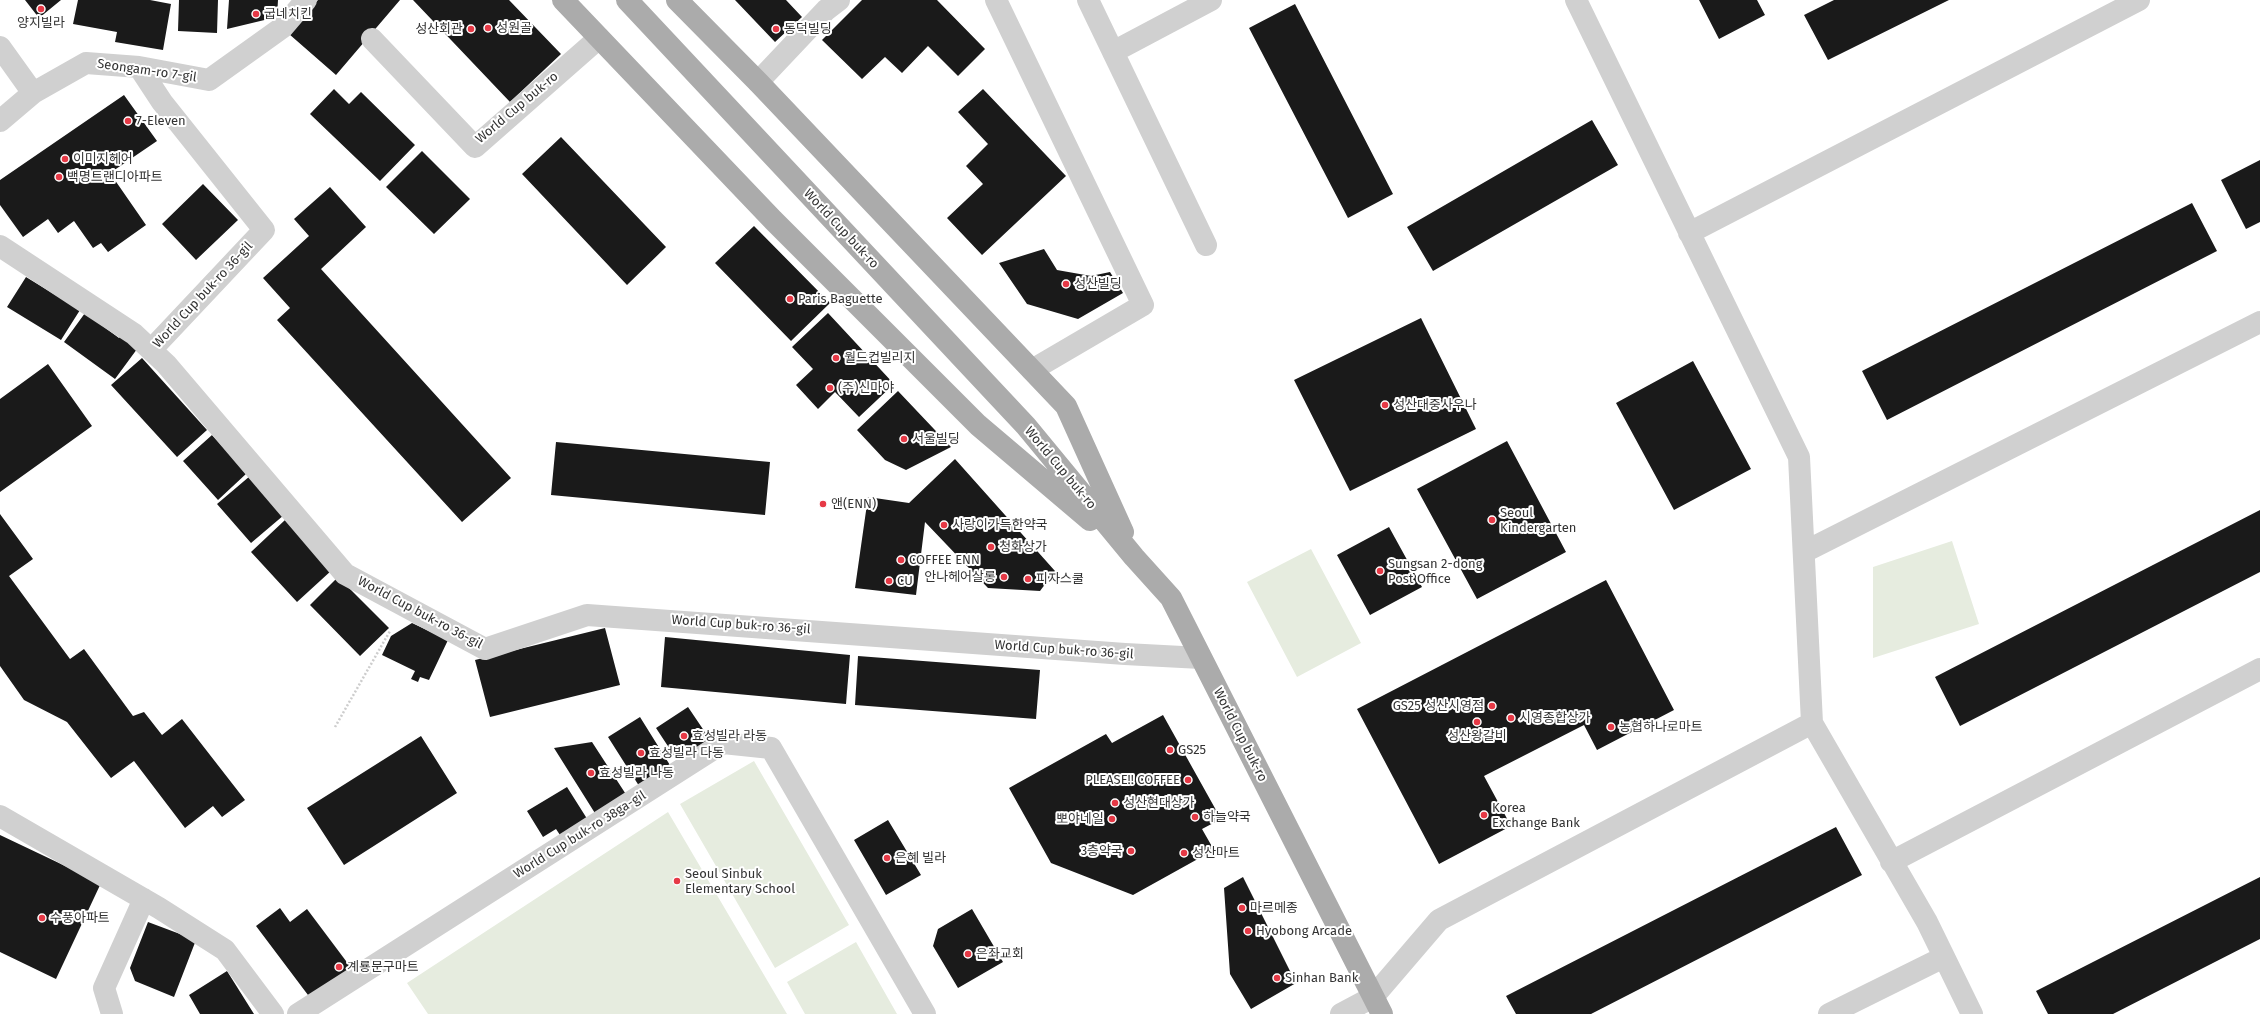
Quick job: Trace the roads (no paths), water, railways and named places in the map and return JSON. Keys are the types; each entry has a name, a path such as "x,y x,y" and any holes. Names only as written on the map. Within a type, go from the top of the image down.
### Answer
{"main road":[{"path":"563,0 773,220 978,425 1134,557"},
{"name":"World Cup buk-ro","path":"627,0 1026,426 1134,557 1170,598 1378,1005"},
{"path":"677,0 758,82 1066,406 1134,557"}],"street":[{"name":"Seongam-ro 7-gil","path":"0,121 33,93 86,63 139,68 209,80 283,27 306,0"},
{"path":"996,0 1143,305 1032,370"},
{"path":"1088,0 1206,245"},
{"path":"1113,52 1211,0"},
{"path":"1576,0 1799,457 1812,723 1927,922 1972,1014"},
{"path":"1689,233 2140,0"},
{"path":"758,82 827,3"},
{"name":"World Cup buk-ro","path":"372,39 475,147 599,38"},
{"path":"0,47 33,93"},
{"name":"World Cup buk-ro 36-gil","path":"139,68 162,102 264,230 151,350 166,364 345,574 485,649 587,614 1125,654 1201,658"},
{"path":"0,246 134,334 151,350"},
{"path":"1804,552 2260,322"},
{"path":"1891,862 2260,669"},
{"path":"1341,1014 1378,1005 1439,920 1812,723"},
{"name":"World Cup buk-ro 38ga-gil","path":"298,1014 723,743 771,748 925,1014"},
{"path":"0,816 144,899 225,950 273,1014"},
{"path":"112,1014 104,988 144,899"},
{"path":"1829,1014 1944,957"}],"place":[{"name":"양지빌라","path":"41,9"},
{"name":"굽네치킨","path":"256,14"},
{"name":"성원골","path":"488,28"},
{"name":"성산회관","path":"471,29"},
{"name":"동덕빌딩","path":"776,29"},
{"name":"7-Eleven","path":"128,121"},
{"name":"이미지헤어","path":"65,159"},
{"name":"백명트랜디아파트","path":"59,177"},
{"name":"성산빌딩","path":"1066,284"},
{"name":"Paris Baguette","path":"790,299"},
{"name":"월드컵빌리지","path":"836,358"},
{"name":"(주)신마야","path":"830,388"},
{"name":"성산대중사우나","path":"1385,405"},
{"name":"서울빌딩","path":"904,439"},
{"name":"앤(ENN)","path":"823,504"},
{"name":"Seoul Kindergarten","path":"1492,520"},
{"name":"사랑이가득한약국","path":"944,525"},
{"name":"청화상가","path":"991,547"},
{"name":"COFFEE ENN","path":"901,560"},
{"name":"Sungsan 2-dong Post Office","path":"1380,571"},
{"name":"안나헤어살롱","path":"1004,577"},
{"name":"피자스쿨","path":"1028,579"},
{"name":"CU","path":"889,581"},
{"name":"GS25 성산시영점","path":"1492,706"},
{"name":"시영종합상가","path":"1511,718"},
{"name":"성산왕갈비","path":"1477,722"},
{"name":"농협하나로마트","path":"1611,727"},
{"name":"효성빌라 라동","path":"684,736"},
{"name":"GS25","path":"1170,750"},
{"name":"효성빌라 다동","path":"641,753"},
{"name":"효성빌라 나동","path":"591,773"},
{"name":"PLEASE!! COFFEE","path":"1188,780"},
{"name":"성산현대상가","path":"1115,803"},
{"name":"Korea Exchange Bank","path":"1484,815"},
{"name":"하늘약국","path":"1195,817"},
{"name":"뽀야네일","path":"1112,819"},
{"name":"3층약국","path":"1131,851"},
{"name":"성산마트","path":"1184,853"},
{"name":"은혜 빌라","path":"887,858"},
{"name":"Seoul Sinbuk Elementary School","path":"677,881"},
{"name":"마르메종","path":"1242,908"},
{"name":"수풍아파트","path":"42,918"},
{"name":"Hyobong Arcade","path":"1248,931"},
{"name":"은좌교회","path":"968,954"},
{"name":"계룡문구마트","path":"339,967"},
{"name":"Sinhan Bank","path":"1277,978"}]}
